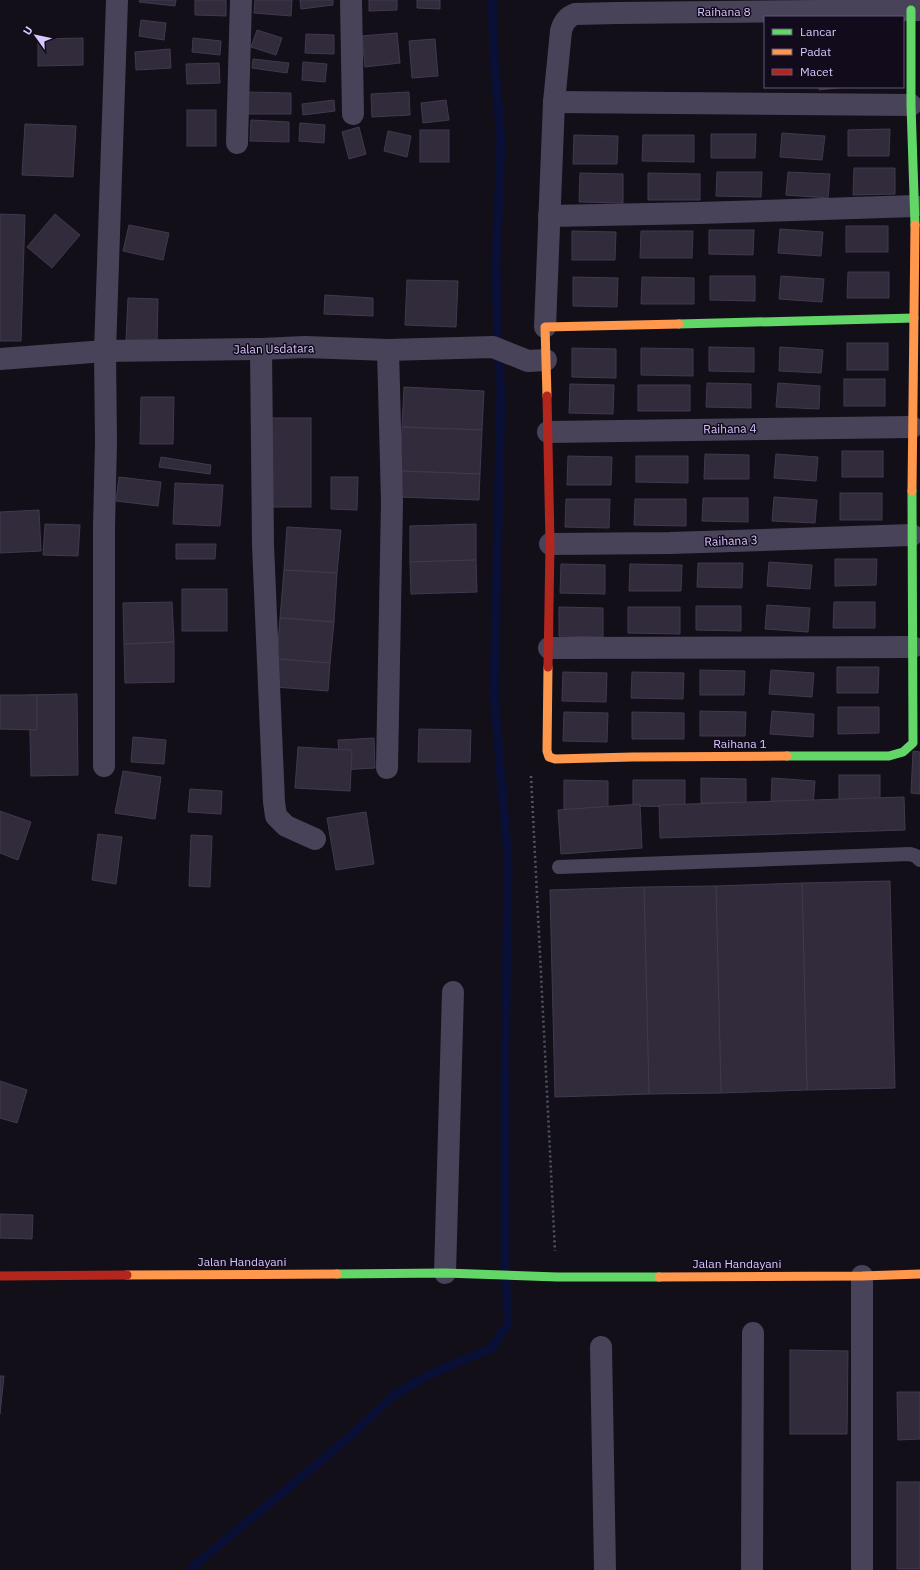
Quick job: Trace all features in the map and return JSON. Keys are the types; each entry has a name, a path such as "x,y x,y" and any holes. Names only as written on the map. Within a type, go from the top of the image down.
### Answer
{"street":[{"path":"104,766 104,527 106,442 104,350 117,0"},
{"path":"237,143 241,0"},
{"path":"352,0 353,114"},
{"path":"915,10 911,104 917,295 914,318 915,440 912,535 916,584 913,647 917,731"},
{"name":"Raihana 8","path":"545,327 554,102 561,31 565,22 571,16 575,14 915,10"},
{"path":"554,102 911,104"},
{"path":"549,216 707,213 915,206"},
{"path":"913,647 549,648 550,544 548,432 538,360 545,327 914,318"},
{"name":"Jalan Usdatara","path":"0,359 104,350 305,348 388,350 493,347 538,360"},
{"path":"261,349 263,545 274,802 276,816 286,826 316,839"},
{"path":"387,768 392,502 388,350"},
{"name":"Raihana 4","path":"548,432 915,440"},
{"name":"Raihana 3","path":"550,544 912,535"},
{"name":"Raihana 1","path":"549,648 546,751 547,755 551,759 889,756 900,754 911,746 917,731"},
{"path":"445,1273 453,992"},
{"name":"Jalan Handayani","path":"0,1276 445,1273 555,1276 862,1276 920,1274"},
{"path":"862,1276 862,1570"},
{"path":"752,1570 753,1333"},
{"path":"601,1347 605,1570"}],"lane":[{"path":"559,867 910,854 916,856 920,860"}],"path":[{"path":"531,770 555,1276"}],"building":[{"path":"140,0 176,0 175,6 139,2"},
{"path":"195,0 226,0 226,16 195,15"},
{"path":"255,0 292,0 291,16 254,13"},
{"path":"300,0 333,0 333,5 301,9"},
{"path":"369,0 397,0 397,10 369,11"},
{"path":"417,0 440,0 440,9 417,8"},
{"path":"141,20 166,23 164,40 139,36"},
{"path":"257,30 282,38 276,55 251,47"},
{"path":"397,33 400,63 365,67 362,36"},
{"path":"306,34 334,35 334,54 305,53"},
{"path":"83,38 83,65 38,66 38,39"},
{"path":"193,38 221,41 220,55 192,52"},
{"path":"435,39 438,76 412,78 409,41"},
{"path":"170,49 171,68 136,70 135,52"},
{"path":"253,59 289,63 287,73 252,68"},
{"path":"303,62 327,64 325,82 302,80"},
{"path":"219,63 220,83 187,84 186,64"},
{"path":"819,88 837,88 819,90"},
{"path":"248,92 291,93 291,114 248,114"},
{"path":"409,92 410,115 372,117 371,94"},
{"path":"334,100 335,111 303,115 302,104"},
{"path":"446,100 449,120 423,123 421,103"},
{"path":"187,110 216,110 216,146 187,146"},
{"path":"251,120 289,122 289,142 250,141"},
{"path":"300,123 325,125 324,143 299,141"},
{"path":"25,124 76,126 73,177 22,175"},
{"path":"359,127 366,154 349,159 342,132"},
{"path":"890,129 889,156 848,156 848,130"},
{"path":"420,130 449,130 449,162 420,162"},
{"path":"388,131 411,136 407,157 384,151"},
{"path":"782,133 825,136 822,160 780,157"},
{"path":"711,134 756,134 755,158 711,158"},
{"path":"574,135 618,136 617,164 573,164"},
{"path":"643,135 694,135 694,162 642,161"},
{"path":"854,168 895,168 895,194 853,195"},
{"path":"717,172 762,172 761,197 716,196"},
{"path":"788,172 830,174 828,198 786,195"},
{"path":"580,173 623,174 623,203 579,202"},
{"path":"648,173 700,174 700,200 648,200"},
{"path":"0,214 25,215 21,341 0,341"},
{"path":"55,214 80,235 52,268 27,247"},
{"path":"129,225 169,233 163,260 123,251"},
{"path":"846,226 888,226 888,252 846,252"},
{"path":"780,229 823,232 821,256 778,253"},
{"path":"709,230 754,230 753,255 709,254"},
{"path":"572,231 616,232 615,260 572,260"},
{"path":"641,231 693,231 692,258 640,258"},
{"path":"848,272 889,272 889,298 847,298"},
{"path":"710,276 755,276 755,301 710,300"},
{"path":"781,276 824,279 822,302 779,299"},
{"path":"573,277 618,278 617,307 573,306"},
{"path":"642,277 694,278 694,304 641,304"},
{"path":"407,280 458,281 456,327 405,325"},
{"path":"325,295 373,298 373,316 324,314"},
{"path":"128,298 158,299 157,342 126,341"},
{"path":"847,343 888,343 888,370 847,370"},
{"path":"709,347 754,348 754,372 709,371"},
{"path":"780,347 823,350 821,373 779,371"},
{"path":"572,348 616,349 616,378 572,377"},
{"path":"641,348 693,349 693,376 641,375"},
{"path":"844,379 885,379 885,406 844,406"},
{"path":"707,383 751,384 751,408 706,407"},
{"path":"778,383 820,386 819,409 776,407"},
{"path":"570,384 614,385 613,414 569,413"},
{"path":"638,385 690,385 690,411 638,411"},
{"path":"404,387 484,391 482,430 402,427"},
{"path":"141,397 174,397 173,444 140,444"},
{"path":"263,418 311,418 311,507 263,507"},
{"path":"402,427 482,430 480,474 400,471"},
{"path":"842,451 883,451 883,477 842,477"},
{"path":"705,454 749,455 749,479 704,479"},
{"path":"776,454 818,457 816,481 774,478"},
{"path":"568,456 612,457 611,485 567,485"},
{"path":"636,456 688,456 688,483 636,482"},
{"path":"161,457 211,465 210,474 159,467"},
{"path":"400,471 480,474 479,500 399,497"},
{"path":"119,477 161,482 158,506 116,501"},
{"path":"331,477 358,477 357,510 331,509"},
{"path":"175,483 223,485 220,526 173,524"},
{"path":"840,493 882,493 882,520 840,520"},
{"path":"774,497 817,500 815,523 772,521"},
{"path":"703,498 748,498 748,522 702,521"},
{"path":"566,499 610,499 609,528 565,527"},
{"path":"635,499 686,499 686,526 634,525"},
{"path":"39,510 41,551 0,553 0,512"},
{"path":"45,524 80,525 78,556 43,555"},
{"path":"476,524 476,560 410,562 410,526"},
{"path":"287,527 341,530 337,573 284,570"},
{"path":"176,544 216,544 215,559 176,559"},
{"path":"835,559 877,559 876,585 835,586"},
{"path":"476,560 477,592 411,594 410,562"},
{"path":"769,562 812,565 810,589 767,586"},
{"path":"698,563 743,563 742,588 697,587"},
{"path":"561,564 605,565 605,594 560,593"},
{"path":"630,564 682,565 681,591 629,591"},
{"path":"284,570 337,573 334,622 280,618"},
{"path":"182,589 227,589 227,631 182,631"},
{"path":"172,602 174,642 124,644 123,603"},
{"path":"834,602 875,602 875,628 833,628"},
{"path":"767,605 810,608 808,632 765,629"},
{"path":"696,606 741,606 741,631 696,630"},
{"path":"559,607 603,608 603,637 559,636"},
{"path":"628,607 680,607 680,634 628,633"},
{"path":"280,618 334,622 330,663 277,659"},
{"path":"174,642 174,682 125,683 124,644"},
{"path":"277,659 330,663 328,691 275,687"},
{"path":"837,667 879,667 878,693 837,693"},
{"path":"700,670 745,671 744,695 700,695"},
{"path":"771,670 814,673 812,697 769,694"},
{"path":"563,672 607,673 606,702 562,701"},
{"path":"632,672 684,673 683,699 631,698"},
{"path":"77,694 78,775 31,776 29,695"},
{"path":"0,695 37,695 37,730 0,729"},
{"path":"838,707 879,707 879,733 838,734"},
{"path":"700,711 746,712 745,736 700,736"},
{"path":"772,711 814,714 813,737 770,734"},
{"path":"564,712 608,713 607,742 563,741"},
{"path":"632,712 684,713 684,739 632,739"},
{"path":"419,729 471,730 470,762 418,762"},
{"path":"133,737 166,740 164,764 131,762"},
{"path":"374,738 375,768 340,770 338,740"},
{"path":"298,747 352,750 350,791 295,788"},
{"path":"913,751 920,752 920,794 911,793"},
{"path":"123,771 161,777 155,819 115,813"},
{"path":"839,775 880,775 880,801 839,801"},
{"path":"701,778 746,779 746,803 701,803"},
{"path":"772,778 815,781 813,805 771,802"},
{"path":"564,780 608,781 608,810 564,809"},
{"path":"633,780 685,780 685,807 633,806"},
{"path":"190,789 222,791 221,814 188,812"},
{"path":"904,797 905,830 660,838 659,805"},
{"path":"640,804 642,848 561,854 558,810"},
{"path":"0,811 31,822 18,860 0,853"},
{"path":"366,812 374,864 336,870 327,818"},
{"path":"98,834 122,837 116,884 92,880"},
{"path":"191,835 212,836 210,887 189,886"},
{"path":"890,881 895,1088 807,1090 802,883"},
{"path":"802,883 807,1090 721,1093 716,886"},
{"path":"716,886 721,1093 649,1094 644,887"},
{"path":"644,887 649,1094 555,1097 550,890"},
{"path":"0,1081 27,1090 17,1123 0,1118"},
{"path":"0,1214 33,1215 32,1239 0,1238"},
{"path":"790,1350 848,1351 847,1434 790,1434"},
{"path":"0,1376 4,1376 0,1414"},
{"path":"897,1392 920,1392 920,1439 898,1440"},
{"path":"897,1482 920,1482 920,1569 897,1569"}],"waterway":[{"path":"191,1570 195,1565 347,1439 394,1395 430,1374 492,1348 508,1324 505,1266 505,1074 508,860 494,693 501,393 498,350 496,267 501,141 494,56 492,0"}],"traffic: fast":[{"path":"911,10 911,105 915,225"},
{"path":"679,324 914,318"},
{"path":"787,756 889,756 903,752 913,743 912,491"},
{"path":"337,1274 445,1273 557,1277 659,1277"}],"traffic: slow":[{"path":"912,491 915,225"},
{"path":"547,396 545,327 679,324"},
{"path":"548,667 547,751 549,757 555,759 787,756"},
{"path":"127,1275 337,1274"},
{"path":"659,1277 862,1276 920,1274"}],"traffic: jam":[{"path":"547,396 550,544 548,667"},
{"path":"0,1276 127,1275"}]}
